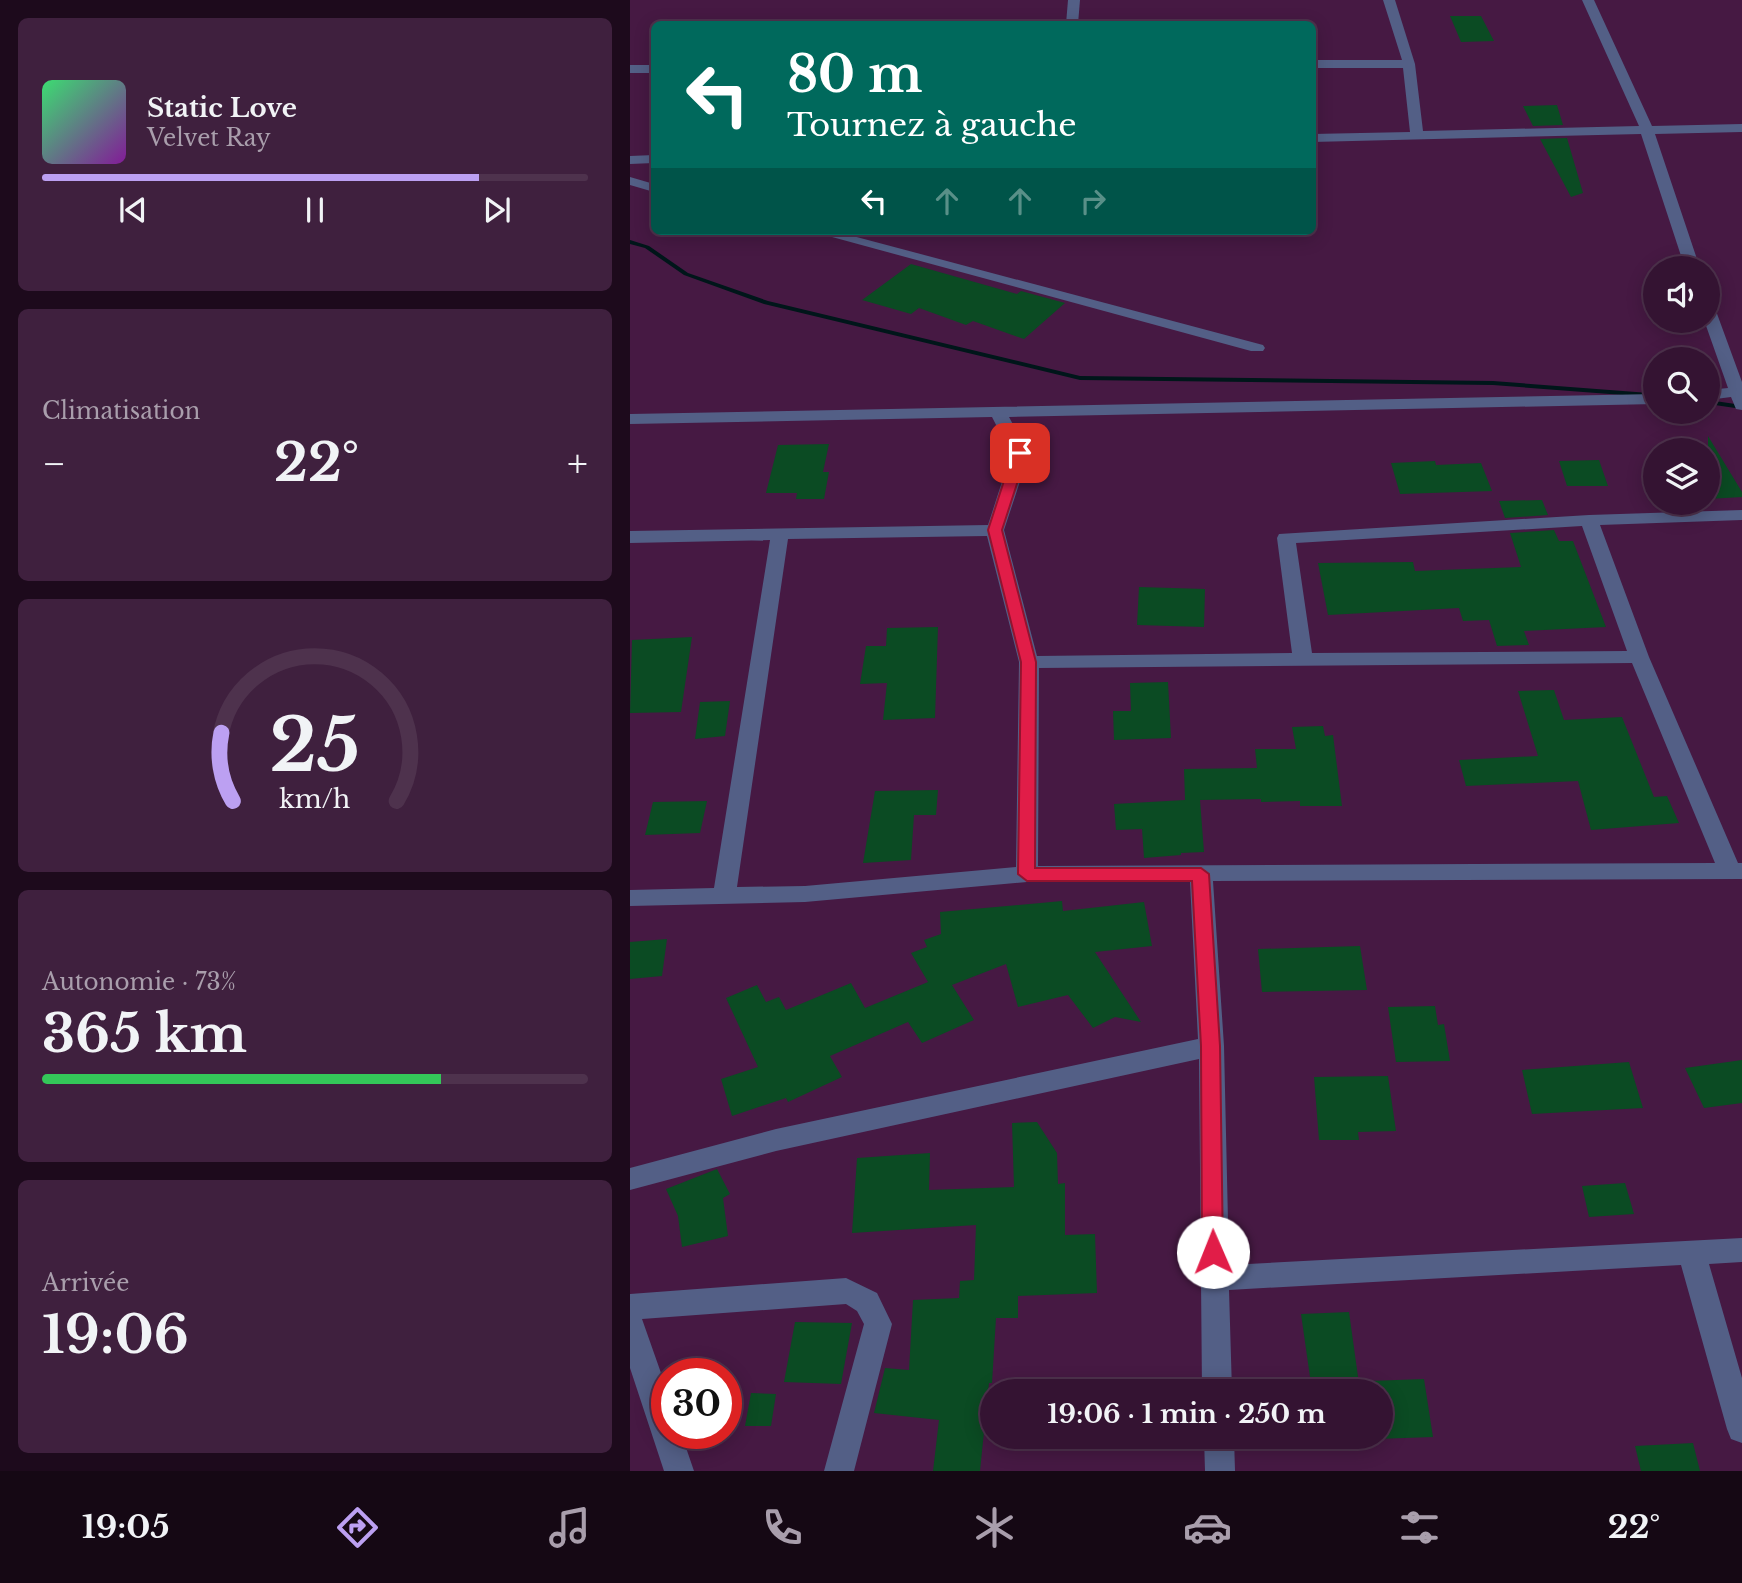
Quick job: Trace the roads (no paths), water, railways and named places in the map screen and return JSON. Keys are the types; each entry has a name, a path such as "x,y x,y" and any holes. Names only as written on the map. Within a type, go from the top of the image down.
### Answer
{"street":[{"path":"1072,21 1074,0"},
{"path":"1390,0 1409,64 1416,134"},
{"path":"1588,0 1646,128 1689,256"},
{"path":"1316,64 1409,64"},
{"path":"630,69 651,69"},
{"path":"1316,138 1646,128 1742,128"},
{"path":"630,160 651,159"},
{"path":"630,181 651,187"},
{"path":"832,235 1257,348"},
{"path":"1716,333 1739,399 1720,397"},
{"path":"630,419 1643,398"},
{"path":"997,410 1020,453 995,530 1029,662 1027,874"},
{"path":"1303,660 1286,538 1589,520 1742,515"},
{"path":"630,898 805,894 1027,874 1736,871 1639,657 1589,520"},
{"path":"630,537 995,530"},
{"path":"724,894 780,534"},
{"path":"1029,662 1639,657"},
{"path":"1201,874 1211,1046 1217,1379"},
{"path":"630,1179 776,1140 1211,1046"},
{"path":"1213,1278 1742,1250"},
{"path":"1690,1251 1742,1429"},
{"path":"630,1307 846,1291 860,1294 872,1304 878,1324 839,1471"},
{"path":"630,1324 679,1471"},
{"path":"1219,1449 1220,1471"}],"waterway":[{"path":"630,242 647,247 686,274 766,303 1080,378 1493,383 1643,395"},
{"path":"1720,404 1742,407"}]}
